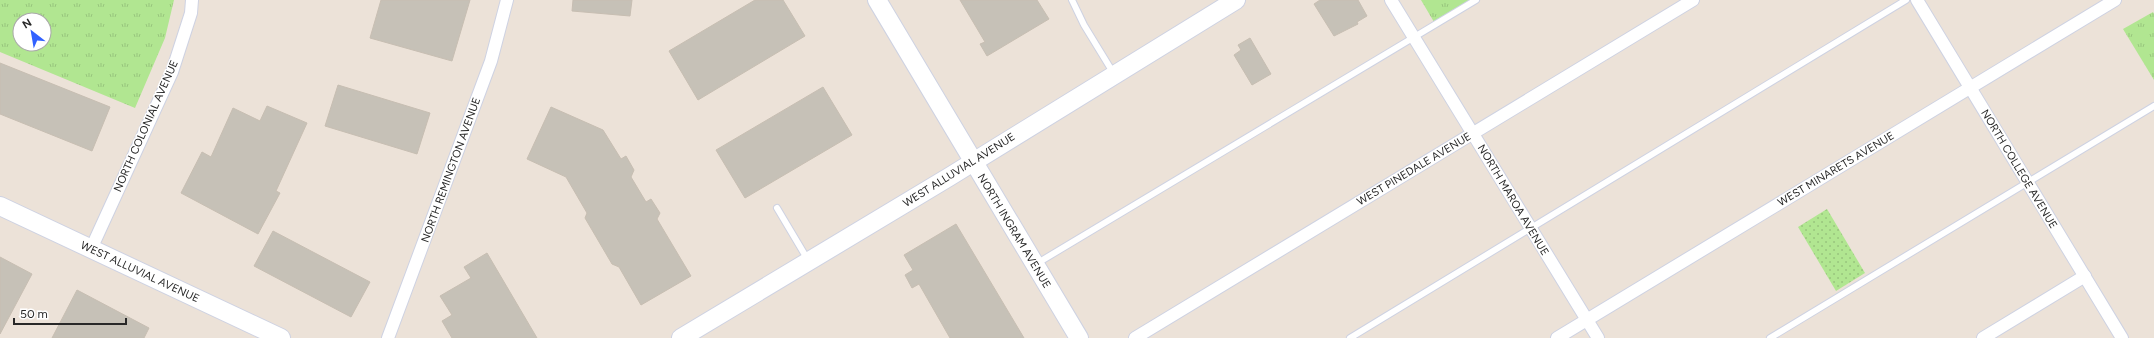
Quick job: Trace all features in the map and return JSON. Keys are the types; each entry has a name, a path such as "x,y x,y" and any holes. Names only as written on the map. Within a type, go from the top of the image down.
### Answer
{"street":[{"name":"NORTH COLONIAL AVENUE","path":"91,248 172,72 188,21 192,0"},
{"name":"NORTH REMINGTON AVENUE","path":"388,338 492,61 507,0"},
{"name":"NORTH INGRAM AVENUE","path":"877,0 1079,338"},
{"name":"WEST ALLUVIAL AVENUE","path":"681,338 809,262 1236,0"},
{"name":"NORTH MAROA AVENUE","path":"1391,0 1598,338"},
{"name":"WEST PINEDALE AVENUE","path":"1136,338 1693,0"},
{"name":"NORTH COLLEGE AVENUE","path":"1917,0 2122,338"},
{"name":"WEST MINARETS AVENUE","path":"1557,338 2115,0"},
{"name":"WEST ALLUVIAL AVENUE","path":"0,206 281,338"},
{"path":"1983,338 2085,276"}],"lane":[{"path":"1072,0 1084,25 1114,74"},
{"path":"1035,265 1476,0"},
{"path":"1350,338 1906,0"},
{"path":"1770,338 2154,106"},
{"path":"777,208 809,262"}],"green space":[{"path":"0,0 174,0 165,38 135,108 0,52"},
{"path":"1421,0 1470,0 1434,22"},
{"path":"2153,12 2154,14 2154,80 2123,29"},
{"path":"1827,209 1865,273 1836,291 1798,227"}],"building":[{"path":"381,0 470,0 452,61 370,38"},
{"path":"573,0 632,0 630,16 572,11"},
{"path":"755,0 783,0 805,36 698,100 669,51"},
{"path":"960,0 1037,0 1049,19 987,56 980,44 985,42"},
{"path":"1320,0 1358,0 1367,16 1357,22 1358,24 1334,36 1314,4"},
{"path":"1250,38 1271,74 1252,85 1234,55 1241,50 1238,45"},
{"path":"0,63 110,107 92,151 0,114"},
{"path":"338,85 430,113 417,154 325,126"},
{"path":"823,87 852,135 745,198 716,150"},
{"path":"267,106 307,123 276,191 280,193 258,234 181,193 202,152 211,157 233,108 260,121"},
{"path":"551,107 603,130 621,159 626,156 634,170 631,177 646,202 651,199 660,213 657,219 691,276 641,305 619,267 612,264 585,218 587,213 566,177 527,159"},
{"path":"956,224 1024,338 950,338 919,284 912,288 905,275 913,270 904,255"},
{"path":"273,231 370,282 351,317 254,266"},
{"path":"487,253 537,338 452,338 442,321 452,315 440,296 471,278 464,267"},
{"path":"0,257 32,274 0,334"},
{"path":"77,290 149,328 144,338 52,338"}]}
